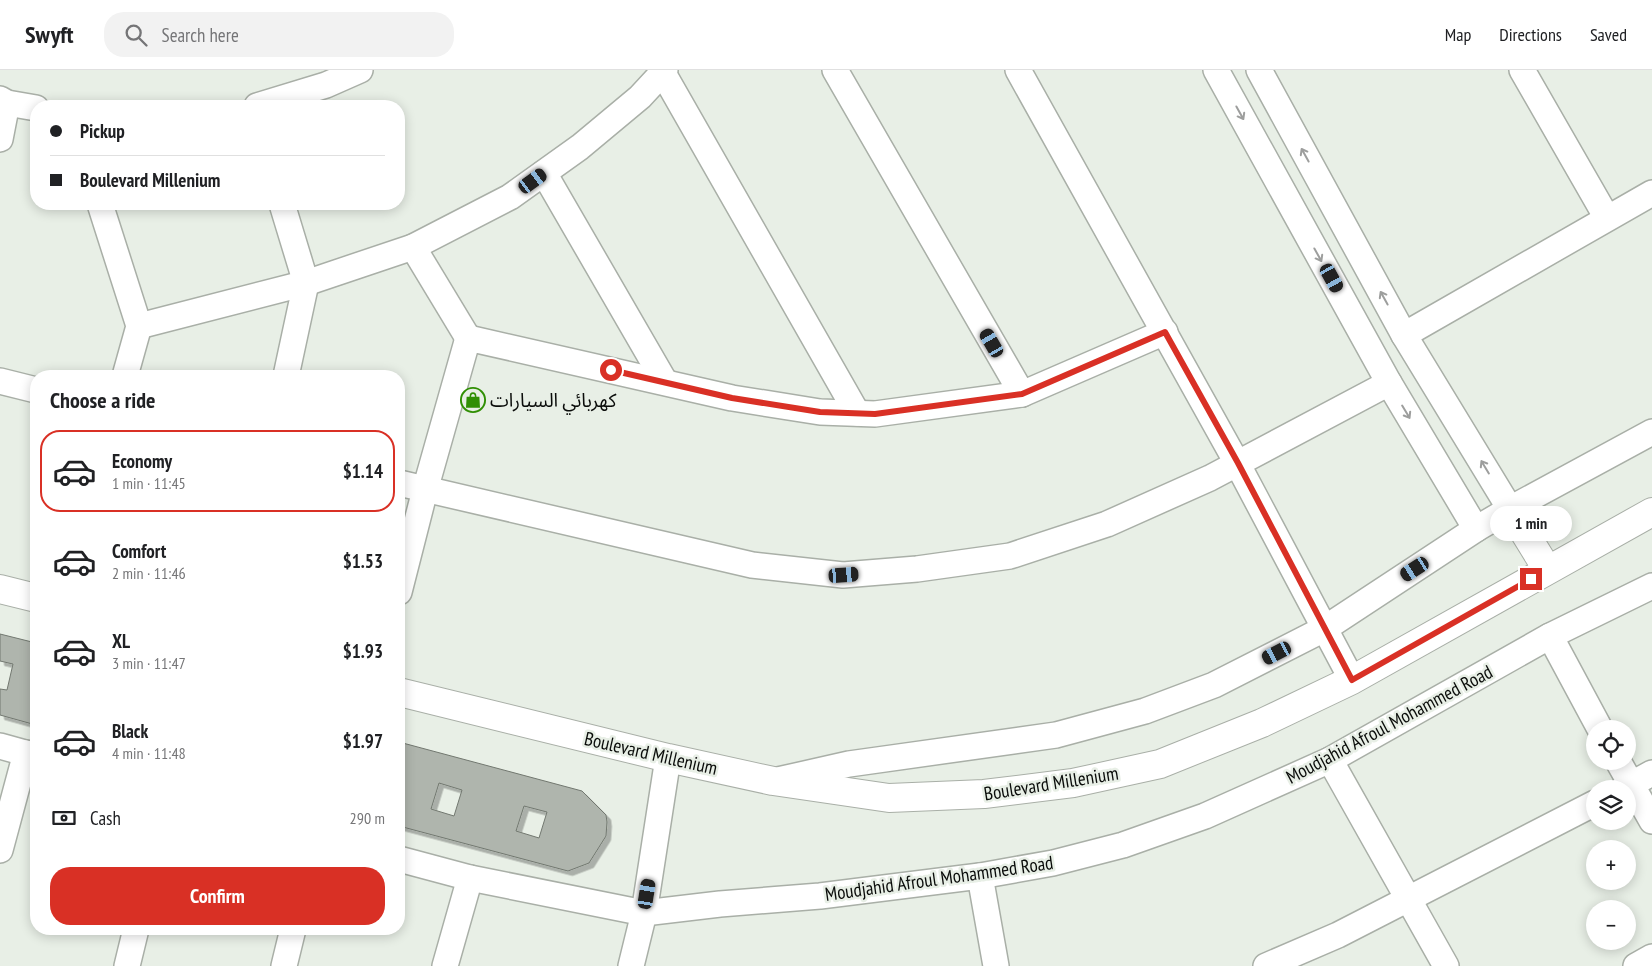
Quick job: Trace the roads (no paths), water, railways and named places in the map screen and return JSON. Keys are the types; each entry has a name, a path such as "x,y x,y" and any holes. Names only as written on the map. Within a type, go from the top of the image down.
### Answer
{"main road":[{"path":"1510,509 1547,570"},
{"name":"Boulevard Millenium","path":"405,693 668,758 773,781 889,798 984,794 1072,783 1160,764 1262,723 1352,680 1652,512"},
{"path":"0,589 30,596"}],"street":[{"path":"277,100 326,85 360,70"},
{"path":"836,70 1022,394"},
{"path":"1018,70 1238,463 1352,680"},
{"path":"1216,70 1389,383 1476,529"},
{"path":"1259,70 1404,335 1510,509"},
{"path":"1522,70 1607,218"},
{"path":"138,326 306,283 413,247 510,198 580,148 640,96 664,71 857,413"},
{"path":"0,139 3,101 30,107"},
{"path":"544,173 665,382"},
{"path":"1404,335 1652,193"},
{"path":"102,210 138,326 127,370"},
{"path":"284,210 306,283 287,370"},
{"path":"413,247 468,338 732,398 820,412 875,414 1022,394 1165,332"},
{"path":"405,569 468,338"},
{"path":"0,381 30,388"},
{"path":"405,485 752,566 844,575 917,570 1010,556 1107,524 1210,478 1389,383"},
{"path":"773,781 849,764 1056,735 1145,711 1214,685 1324,629 1476,529 1652,432"},
{"name":"Moudjahid Afroul Mohammed Road","path":"405,861 470,878 644,913 720,904 820,896 980,876 1052,863 1123,846 1205,816 1330,760 1550,636 1652,586"},
{"path":"1550,636 1595,720"},
{"path":"0,746 30,755"},
{"path":"0,850 30,758"},
{"path":"631,966 644,913 668,758"},
{"path":"1330,760 1446,966"},
{"path":"1625,770 1633,780"},
{"path":"1636,784 1652,821"},
{"path":"1266,966 1338,935 1586,808"},
{"path":"980,876 996,966"},
{"path":"445,966 470,878"},
{"path":"126,966 134,935"},
{"path":"284,966 292,935"},
{"path":"1636,966 1652,957"}],"place":[{"name":"كهربائي السيارات","path":"473,400"}]}
